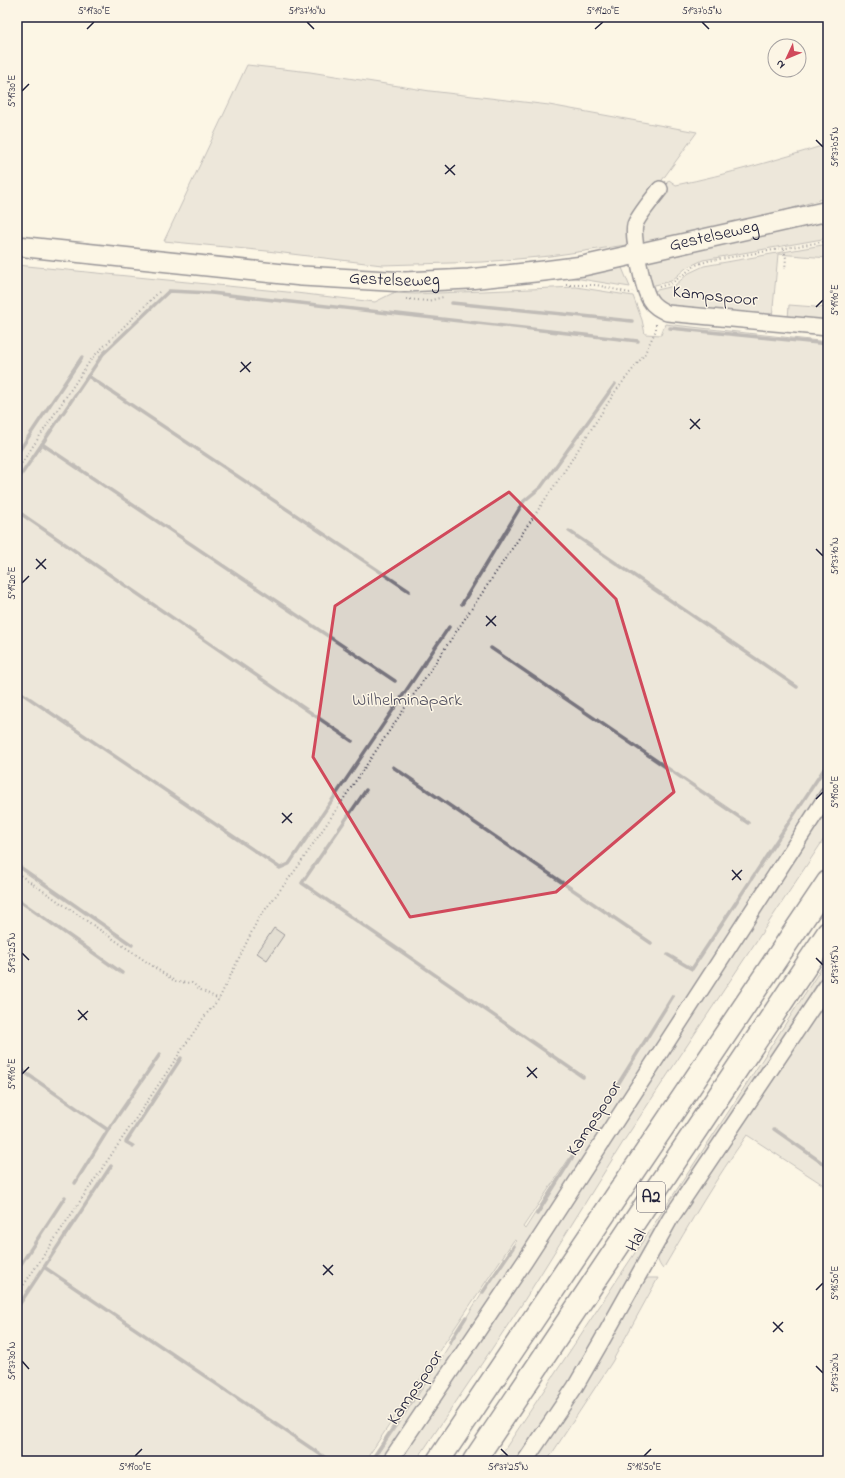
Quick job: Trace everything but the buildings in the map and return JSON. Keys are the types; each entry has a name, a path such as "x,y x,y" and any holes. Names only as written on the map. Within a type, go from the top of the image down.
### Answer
{"highway":[{"name":"A2","path":"438,1461 828,882"},
{"name":"A2","path":"474,1461 828,933"}],"main road":[{"name":"Gestelseweg","path":"768,224 806,208 828,201"},
{"name":"Gestelseweg","path":"17,246 302,276 405,282 469,279 583,266 828,211"}],"street":[{"name":"Kampspoor","path":"660,189 635,225 637,254 645,290 657,308 667,313 828,328"},
{"name":"Kampspoor","path":"390,1461 525,1261 828,794"},
{"name":"Hal","path":"525,1461 578,1380 682,1201 828,984"}],"path":[{"path":"645,290 672,283 696,265 708,261 828,241"},
{"path":"784,248 786,258 785,269"},
{"path":"17,470 92,358 159,292"},
{"path":"17,1295 204,1016 220,998 258,919 297,868 567,467 615,392 644,356 656,330 657,308"},
{"path":"17,873 176,982 192,983 201,990 220,998"}],"highlighted area":[{"path":"509,492 616,599 674,792 556,892 410,917 313,757 335,606"}],"green space":[{"path":"247,65 310,72 430,91 549,105 697,132 636,216 633,244 550,256 483,262 382,265 267,251 164,241"},
{"path":"828,144 828,197 768,216 697,233 642,243 639,224 669,180 676,185 695,181 790,156"},
{"path":"828,216 828,238 703,260 686,268 671,281 651,286 641,259"},
{"path":"828,244 828,258 778,254 772,318 667,306 659,301 653,291 674,286 689,273 704,266"},
{"path":"620,263 630,287 556,275"},
{"name":"Wilhelminapark","path":"17,265 375,302 393,293 415,294 576,287 633,296 642,320 645,334 661,335 665,324 828,342 828,787 665,1031 389,1461 373,1461 422,1389 516,1241 514,1240 365,1461 17,1461","holes":["593,1123 525,1229 523,1227"]},
{"path":"789,305 828,308 828,323 788,319"},
{"path":"828,803 828,833 625,1139 522,1304 416,1461 397,1461"},
{"path":"828,958 828,967 732,1117 578,1370 518,1461 497,1461 727,1114"},
{"path":"828,994 828,1188 747,1135 714,1184 663,1269 658,1261 658,1254 663,1243"},
{"path":"648,1278 658,1278 612,1362 547,1461 532,1461 641,1283"}],"waterway":[{"path":"17,481 103,354 169,291 211,293 638,341"},
{"path":"452,303 632,321"},
{"path":"670,328 828,344"},
{"path":"17,454 82,357"},
{"path":"88,376 409,591"},
{"path":"462,604 524,501 541,487 615,384"},
{"path":"42,444 395,681"},
{"path":"17,511 352,741"},
{"path":"569,531 797,687"},
{"path":"17,690 280,868 289,864 449,627"},
{"path":"491,648 748,823"},
{"path":"668,955 692,969 828,763"},
{"path":"393,767 651,943"},
{"path":"366,790 302,883 583,1077"},
{"path":"17,865 132,945"},
{"path":"17,899 122,973"},
{"path":"537,1214 673,996"},
{"path":"75,1183 108,1130 160,1054"},
{"path":"133,1146 126,1142 181,1058"},
{"path":"17,1067 108,1130"},
{"path":"774,1129 828,1167"},
{"path":"17,1308 111,1166"},
{"path":"17,1270 65,1197"},
{"path":"483,1292 514,1246"},
{"path":"44,1267 330,1461"},
{"path":"450,1342 466,1317"},
{"path":"371,1461 438,1360"}]}
